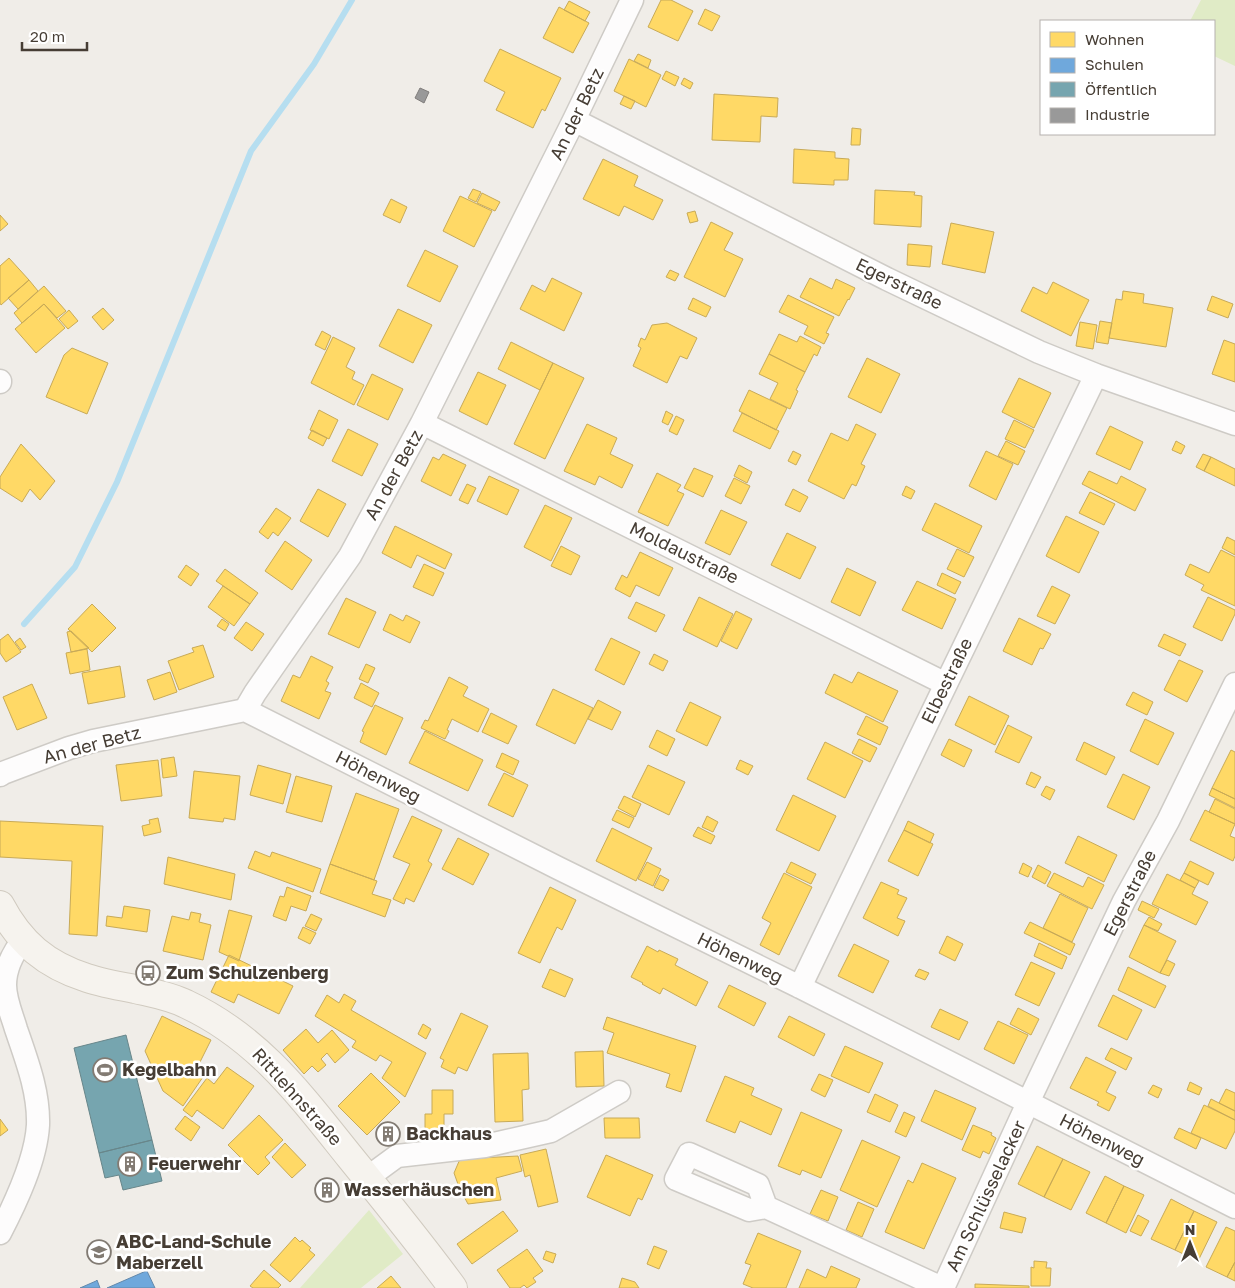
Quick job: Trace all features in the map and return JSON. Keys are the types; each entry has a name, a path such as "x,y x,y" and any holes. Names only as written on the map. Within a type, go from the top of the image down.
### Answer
{"street":[{"name":"An der Betz","path":"0,775 3,772 93,741 245,710 350,556 422,423 632,0"},
{"name":"Egerstraße","path":"574,120 887,278 1039,352 1096,376 1235,424"},
{"name":"Elbestraße","path":"800,987 1096,376"},
{"name":"Moldaustraße","path":"422,423 946,684"},
{"name":"Egerstraße","path":"1028,1104 1124,901 1168,821 1235,684"},
{"name":"Höhenweg","path":"245,710 1235,1207"},
{"name":"Rittlehnstraße","path":"0,905 8,920 23,940 38,954 68,971 88,979 168,996 200,1011 231,1029 254,1047 306,1102 453,1288"},
{"path":"0,1233 24,1180 35,1148 38,1126 37,1104 32,1075 7,1001 5,989 8,967 15,950 23,940"},
{"path":"367,1178 397,1156 485,1146 551,1132 619,1092"},
{"name":"Am Schlüsselacker","path":"766,1207 943,1288 1028,1104"}],"green space":[{"path":"1201,0 1235,0 1235,66 1215,56 1215,20 1191,20"},
{"path":"369,1210 403,1254 361,1288 300,1288"}],"building: Wohnen":[{"path":"661,0 671,0 693,11 678,41 648,27"},
{"path":"569,1 590,12 585,21 564,10"},
{"path":"559,7 589,23 573,53 543,38"},
{"path":"705,9 720,16 712,31 698,24"},
{"path":"500,49 561,78 545,111 542,109 533,128 496,110 505,92 484,81"},
{"path":"638,54 651,60 648,68 634,61"},
{"path":"629,59 661,75 646,107 614,91"},
{"path":"666,71 679,77 675,86 662,79"},
{"path":"684,78 693,83 690,89 681,84"},
{"path":"714,94 778,98 777,117 761,116 760,142 712,140"},
{"path":"624,96 635,101 631,109 620,104"},
{"path":"852,128 861,129 860,145 851,145"},
{"path":"794,149 835,152 835,158 849,159 848,180 834,180 834,185 793,183"},
{"path":"603,159 638,176 634,186 663,200 653,220 624,206 619,216 583,199"},
{"path":"473,189 481,192 476,202 468,198"},
{"path":"875,190 915,192 914,195 922,196 921,227 874,224"},
{"path":"482,193 500,202 495,211 477,203"},
{"path":"460,196 492,211 474,247 443,231"},
{"path":"391,199 407,207 400,223 383,215"},
{"path":"695,211 698,221 690,223 687,213"},
{"path":"0,215 8,224 0,231"},
{"path":"711,222 733,233 724,250 743,259 725,297 684,277"},
{"path":"951,223 994,232 985,273 942,264"},
{"path":"908,244 932,246 930,267 907,265"},
{"path":"425,250 458,266 440,302 407,286"},
{"path":"9,258 29,280 1,305 0,266"},
{"path":"670,270 679,274 675,281 666,277"},
{"path":"552,278 582,293 564,331 520,309 532,285 545,292"},
{"path":"810,278 832,289 836,279 855,288 839,316 800,297"},
{"path":"29,280 38,291 18,309 8,298"},
{"path":"1053,282 1089,300 1071,336 1021,311 1033,287 1047,294"},
{"path":"44,286 66,311 57,318 44,304 22,323 14,313"},
{"path":"1123,291 1144,294 1143,303 1173,308 1166,347 1109,338 1116,299 1122,300"},
{"path":"788,295 834,317 826,333 829,334 824,344 804,334 808,326 779,312"},
{"path":"1212,296 1233,304 1228,318 1207,310"},
{"path":"693,298 711,307 706,317 688,309"},
{"path":"44,304 65,328 36,353 15,329"},
{"path":"103,308 114,320 103,330 92,317"},
{"path":"398,309 432,325 413,363 379,346"},
{"path":"69,310 78,321 68,329 59,319"},
{"path":"1100,321 1112,323 1108,344 1096,342"},
{"path":"1080,322 1097,325 1093,349 1076,346"},
{"path":"667,323 697,338 687,359 680,356 667,383 633,366 641,348 638,346 641,338 645,340 652,325"},
{"path":"322,331 331,336 325,350 315,345"},
{"path":"779,334 797,342 800,336 821,347 817,356 814,354 805,372 769,354"},
{"path":"333,337 355,348 346,367 355,372 352,379 364,385 354,405 311,383"},
{"path":"1224,340 1235,344 1235,382 1212,374"},
{"path":"511,342 553,363 540,390 498,369"},
{"path":"72,348 108,363 87,414 46,397 64,355"},
{"path":"769,354 805,372 796,390 798,391 790,409 770,399 778,383 759,374"},
{"path":"867,358 900,374 881,413 848,397"},
{"path":"553,363 584,378 545,459 514,444"},
{"path":"478,372 506,385 487,425 459,411"},
{"path":"372,374 403,389 388,420 357,405"},
{"path":"1019,378 1051,393 1034,428 1002,412"},
{"path":"749,390 787,408 776,430 739,411"},
{"path":"319,410 338,420 329,439 310,430"},
{"path":"666,411 673,415 668,425 662,422"},
{"path":"742,413 779,431 770,449 733,431"},
{"path":"676,416 684,420 677,435 669,431"},
{"path":"1014,420 1034,430 1025,448 1005,439"},
{"path":"587,424 617,438 610,454 633,465 622,488 599,476 595,485 564,471"},
{"path":"856,424 876,434 861,464 865,466 856,486 852,484 844,499 808,481 831,433 848,441"},
{"path":"1110,426 1143,442 1130,470 1096,454"},
{"path":"348,429 378,444 362,476 332,461"},
{"path":"312,430 327,438 323,446 308,438"},
{"path":"1006,441 1025,451 1018,465 998,456"},
{"path":"1176,441 1185,446 1181,454 1172,450"},
{"path":"21,444 55,481 40,500 30,489 22,502 0,488 0,477"},
{"path":"793,451 801,455 796,465 788,461"},
{"path":"986,451 1013,464 996,500 969,486"},
{"path":"443,454 466,465 451,496 421,481 433,457 439,460"},
{"path":"1203,454 1211,457 1204,471 1196,467"},
{"path":"1211,457 1235,469 1235,486 1204,471"},
{"path":"739,465 752,472 747,483 734,476"},
{"path":"694,468 713,476 703,497 684,488"},
{"path":"1089,471 1117,484 1121,476 1146,489 1135,511 1082,484"},
{"path":"657,473 681,485 677,491 684,494 668,526 638,512"},
{"path":"489,476 519,490 507,515 477,501"},
{"path":"734,478 750,486 741,504 725,496"},
{"path":"467,484 476,488 468,504 459,500"},
{"path":"906,486 915,491 911,499 902,495"},
{"path":"318,489 346,504 328,537 300,521"},
{"path":"793,489 808,497 800,512 785,505"},
{"path":"1090,492 1115,504 1104,525 1079,513"},
{"path":"935,503 982,526 969,553 922,530"},
{"path":"545,505 572,518 551,561 524,547"},
{"path":"276,508 291,518 278,536 273,532 268,539 259,532"},
{"path":"721,510 747,522 730,555 705,543"},
{"path":"1066,516 1099,532 1079,573 1046,556"},
{"path":"395,526 452,554 445,569 417,555 411,568 382,553"},
{"path":"787,533 816,547 800,579 771,565"},
{"path":"1227,537 1235,541 1235,555 1222,548"},
{"path":"285,541 312,560 292,590 265,571"},
{"path":"561,546 580,556 571,575 551,566"},
{"path":"957,549 974,557 964,577 947,569"},
{"path":"1221,550 1235,557 1235,606 1201,590 1204,585 1185,575 1190,564 1209,573"},
{"path":"640,552 673,568 659,596 636,585 630,597 615,589 622,575 627,578"},
{"path":"424,564 444,573 433,596 413,587"},
{"path":"186,565 199,574 191,586 178,577"},
{"path":"847,568 876,582 860,616 831,602"},
{"path":"225,569 258,593 250,604 216,581"},
{"path":"942,573 961,582 955,594 937,585"},
{"path":"917,581 956,599 942,629 902,610"},
{"path":"223,586 250,604 234,626 208,607"},
{"path":"1052,586 1070,595 1055,624 1037,616"},
{"path":"699,597 733,614 717,647 683,630"},
{"path":"1208,597 1235,610 1235,614 1222,641 1193,627"},
{"path":"346,598 376,612 359,648 328,634"},
{"path":"636,602 665,615 656,632 628,618"},
{"path":"92,604 116,628 92,652 68,629"},
{"path":"736,611 752,619 737,649 721,641"},
{"path":"390,614 403,621 406,615 420,622 410,643 383,630"},
{"path":"1019,618 1051,634 1043,649 1040,648 1032,665 1003,651"},
{"path":"222,619 229,624 225,631 217,626"},
{"path":"246,622 264,634 252,651 234,638"},
{"path":"71,631 89,648 71,652 67,632"},
{"path":"8,634 21,652 6,662 0,653 0,640"},
{"path":"1164,634 1186,644 1180,656 1158,646"},
{"path":"20,638 26,647 21,650 15,642"},
{"path":"611,638 640,652 624,685 595,670"},
{"path":"203,645 214,677 179,690 168,661 194,652 192,648"},
{"path":"87,649 90,670 70,674 66,653"},
{"path":"654,654 668,661 663,671 649,664"},
{"path":"311,656 333,667 326,681 329,683 325,691 331,693 319,719 281,701 293,675 300,678"},
{"path":"1179,660 1203,671 1187,702 1164,690"},
{"path":"366,664 375,668 368,683 359,679"},
{"path":"120,666 125,697 88,704 82,673"},
{"path":"170,672 177,692 154,700 147,680"},
{"path":"858,672 898,691 883,722 825,693 834,674 852,683"},
{"path":"449,677 468,687 463,696 489,709 478,732 452,719 445,739 421,728 425,720 428,721"},
{"path":"361,683 379,693 372,707 354,698"},
{"path":"32,684 47,718 17,730 3,697"},
{"path":"553,689 593,708 575,744 536,725"},
{"path":"1133,692 1153,702 1147,715 1126,705"},
{"path":"969,696 1009,716 995,745 955,725"},
{"path":"598,700 621,712 612,730 588,719"},
{"path":"690,702 721,717 707,746 676,731"},
{"path":"375,705 403,718 386,755 360,742 364,732 362,731"},
{"path":"491,713 517,726 508,744 482,732"},
{"path":"866,716 888,727 880,745 857,734"},
{"path":"1145,719 1174,733 1158,765 1130,751"},
{"path":"1008,725 1032,737 1019,763 995,752"},
{"path":"657,730 675,739 667,756 649,747"},
{"path":"425,731 483,760 468,791 409,763"},
{"path":"859,739 877,748 870,762 852,753"},
{"path":"949,739 972,750 964,767 941,755"},
{"path":"825,742 863,761 845,798 807,779"},
{"path":"1084,742 1115,757 1106,775 1076,760"},
{"path":"1231,750 1235,752 1235,799 1212,788"},
{"path":"502,753 519,761 513,775 496,767"},
{"path":"174,757 177,776 163,778 161,759"},
{"path":"158,760 162,796 121,801 116,765"},
{"path":"740,760 753,766 748,775 736,769"},
{"path":"258,765 291,774 283,804 250,795"},
{"path":"648,765 685,782 669,815 632,797"},
{"path":"194,771 240,776 235,820 224,818 223,822 189,818"},
{"path":"1031,772 1041,777 1035,788 1026,784"},
{"path":"504,773 528,785 513,817 488,805"},
{"path":"1123,774 1150,787 1134,820 1107,807"},
{"path":"296,776 332,786 322,822 286,812"},
{"path":"1046,786 1055,790 1050,800 1041,795"},
{"path":"1212,788 1235,799 1235,808 1209,795"},
{"path":"356,793 399,809 374,880 330,864"},
{"path":"793,795 836,816 819,851 776,830"},
{"path":"624,796 641,804 635,817 618,808"},
{"path":"1215,799 1235,809 1235,824 1209,812"},
{"path":"617,810 634,818 629,828 612,820"},
{"path":"1205,810 1235,824 1230,836 1235,838 1235,856 1233,861 1190,840"},
{"path":"412,816 442,830 428,861 432,864 414,902 406,898 404,904 393,899 410,864 393,857"},
{"path":"707,816 718,822 713,832 702,827"},
{"path":"158,818 161,832 144,836 142,826 150,824 149,820"},
{"path":"0,821 103,826 97,936 69,934 72,861 0,857"},
{"path":"908,821 934,834 930,843 904,830"},
{"path":"698,827 715,836 711,844 693,836"},
{"path":"612,828 652,848 636,881 596,861"},
{"path":"904,830 933,844 918,876 888,861"},
{"path":"1078,836 1117,855 1104,882 1065,863"},
{"path":"458,838 489,854 473,885 442,869"},
{"path":"255,851 270,857 272,852 321,869 313,892 248,868"},
{"path":"168,857 235,874 231,900 164,884"},
{"path":"1190,861 1214,873 1208,885 1184,873"},
{"path":"647,862 661,869 653,886 638,879"},
{"path":"791,862 816,874 811,884 786,872"},
{"path":"1023,863 1032,868 1028,877 1019,873"},
{"path":"330,864 377,881 372,894 391,900 385,917 320,893"},
{"path":"1038,865 1051,872 1045,884 1032,877"},
{"path":"784,873 812,887 779,955 760,945 771,923 762,918"},
{"path":"1054,873 1083,887 1088,877 1104,885 1092,909 1047,886"},
{"path":"1184,873 1199,881 1195,888 1180,880"},
{"path":"1167,874 1195,888 1192,894 1208,902 1196,925 1152,904"},
{"path":"660,875 669,880 663,891 654,887"},
{"path":"881,882 899,890 897,894 907,898 897,918 905,921 898,936 863,918"},
{"path":"287,887 311,896 306,911 291,906 286,921 273,916 280,896 284,897"},
{"path":"550,887 576,900 562,930 557,927 540,963 518,953"},
{"path":"1060,894 1088,908 1072,942 1043,928"},
{"path":"1142,901 1159,909 1154,918 1138,910"},
{"path":"124,906 150,910 147,932 106,926 107,916 122,918"},
{"path":"229,910 252,916 239,961 219,952"},
{"path":"191,912 201,914 199,922 211,925 203,960 163,951 172,916 189,920"},
{"path":"311,914 322,919 316,931 305,926"},
{"path":"1149,917 1162,924 1158,931 1144,925"},
{"path":"1030,922 1075,944 1070,955 1024,933"},
{"path":"1144,925 1176,941 1160,973 1129,957"},
{"path":"303,927 316,933 310,944 298,938"},
{"path":"947,936 963,944 955,961 939,953"},
{"path":"1039,943 1067,957 1062,969 1034,956"},
{"path":"854,944 889,961 873,993 838,976"},
{"path":"647,946 678,959 675,965 708,982 696,1006 663,988 660,994 631,977"},
{"path":"229,955 293,986 279,1014 238,994 234,1003 211,992"},
{"path":"1167,960 1175,964 1169,976 1160,973"},
{"path":"1031,962 1055,973 1039,1006 1015,995"},
{"path":"1128,967 1166,986 1155,1008 1118,990"},
{"path":"550,969 573,979 565,997 542,987"},
{"path":"919,969 929,973 925,980 915,976"},
{"path":"729,985 766,1003 754,1026 718,1007"},
{"path":"344,994 356,1001 351,1010 426,1053 405,1097 382,1078 392,1062 380,1055 376,1061 352,1047 356,1041 315,1016 327,995 339,1003"},
{"path":"1113,995 1142,1010 1127,1040 1098,1026"},
{"path":"1018,1008 1039,1019 1031,1035 1010,1024"},
{"path":"940,1009 968,1022 959,1040 931,1027"},
{"path":"461,1013 488,1026 467,1071 458,1067 455,1074 441,1067 444,1060 440,1058"},
{"path":"162,1016 211,1040 195,1072 203,1077 183,1106 163,1091 145,1051"},
{"path":"789,1016 825,1034 814,1056 778,1037"},
{"path":"607,1017 696,1046 681,1092 666,1087 670,1074 607,1053 614,1033 603,1029"},
{"path":"998,1021 1028,1035 1014,1064 984,1049"},
{"path":"423,1024 431,1029 426,1039 418,1034"},
{"path":"306,1029 318,1043 332,1030 349,1050 335,1063 327,1053 321,1059 326,1065 318,1072 312,1066 304,1074 283,1050"},
{"path":"845,1046 883,1063 869,1093 831,1076"},
{"path":"1111,1048 1132,1058 1126,1070 1105,1059"},
{"path":"603,1051 604,1086 576,1087 575,1052"},
{"path":"528,1053 529,1089 522,1090 523,1121 495,1122 493,1054"},
{"path":"1086,1057 1116,1072 1106,1092 1116,1097 1109,1111 1097,1105 1099,1102 1070,1088"},
{"path":"227,1067 254,1086 223,1129 197,1110 192,1117 183,1110 207,1078 214,1084"},
{"path":"371,1073 400,1102 367,1135 338,1106"},
{"path":"819,1074 833,1080 825,1097 811,1090"},
{"path":"725,1076 754,1088 751,1095 782,1109 771,1135 740,1121 735,1133 706,1121"},
{"path":"1190,1082 1202,1088 1199,1095 1187,1090"},
{"path":"1153,1085 1162,1089 1158,1098 1148,1093"},
{"path":"1226,1089 1235,1093 1235,1111 1219,1103"},
{"path":"432,1090 453,1090 453,1114 444,1114 444,1133 425,1133 425,1114 432,1114"},
{"path":"935,1090 976,1108 962,1140 921,1121"},
{"path":"875,1094 898,1105 890,1122 867,1112"},
{"path":"1211,1099 1235,1111 1235,1120 1208,1106"},
{"path":"1204,1105 1235,1120 1235,1131 1226,1149 1191,1133"},
{"path":"801,1112 842,1130 821,1178 802,1170 800,1175 778,1166"},
{"path":"904,1112 915,1117 906,1137 895,1132"},
{"path":"259,1115 283,1140 265,1157 270,1163 258,1175 228,1145"},
{"path":"185,1116 200,1127 191,1141 175,1129"},
{"path":"604,1118 639,1118 640,1138 605,1138"},
{"path":"0,1119 8,1130 0,1136"},
{"name":"Backhaus","path":"387,1122 397,1127 389,1146 379,1141"},
{"path":"973,1125 992,1133 991,1135 996,1138 989,1154 983,1151 980,1158 962,1150"},
{"path":"1179,1128 1201,1138 1196,1149 1174,1138"},
{"path":"862,1140 900,1157 877,1207 840,1190"},
{"path":"285,1143 306,1165 292,1178 272,1157"},
{"path":"1037,1146 1063,1159 1044,1197 1018,1184"},
{"path":"546,1149 558,1202 538,1207 530,1175 525,1177 520,1155"},
{"path":"606,1155 653,1175 642,1200 638,1198 630,1216 587,1197"},
{"path":"518,1156 522,1171 496,1178 501,1200 468,1204 454,1173 460,1159"},
{"path":"1063,1159 1090,1172 1071,1210 1044,1197"},
{"path":"922,1163 956,1178 924,1249 885,1232 908,1180 913,1183"},
{"path":"1105,1176 1124,1186 1106,1223 1086,1213"},
{"name":"Wasserhäuschen","path":"325,1181 337,1190 330,1199 318,1191"},
{"path":"1124,1186 1144,1195 1126,1233 1106,1223"},
{"path":"821,1190 838,1197 828,1221 810,1214"},
{"path":"1171,1199 1194,1211 1175,1250 1151,1239"},
{"path":"858,1202 874,1209 862,1237 846,1230"},
{"path":"503,1211 518,1231 472,1264 457,1244"},
{"path":"1194,1211 1217,1222 1198,1261 1175,1250"},
{"path":"1004,1212 1026,1218 1022,1233 1000,1228"},
{"path":"1138,1215 1149,1221 1141,1236 1130,1231"},
{"path":"1226,1227 1235,1231 1235,1262 1227,1277 1206,1267"},
{"path":"758,1233 801,1251 786,1288 753,1288 743,1284 751,1265 745,1263"},
{"path":"295,1237 311,1248 309,1250 315,1255 290,1282 270,1265"},
{"path":"654,1246 667,1251 659,1269 647,1264"},
{"path":"527,1249 543,1271 533,1278 536,1282 527,1288 524,1285 520,1288 510,1288 497,1270"},
{"path":"546,1251 556,1254 553,1263 543,1259"},
{"path":"1034,1261 1047,1262 1046,1268 1051,1268 1050,1286 1031,1286 1031,1267 1034,1268"},
{"path":"1235,1262 1235,1281 1227,1277"},
{"path":"831,1266 860,1279 856,1288 799,1288 807,1269 826,1278"},
{"path":"264,1270 281,1285 278,1288 253,1288 250,1286"},
{"path":"391,1276 401,1288 377,1288"},
{"path":"622,1278 635,1282 639,1288 619,1288"},
{"path":"975,1284 1029,1286 1029,1288 975,1288"}],"building: Schulen":[{"path":"146,1269 155,1288 107,1288 146,1271"},
{"path":"96,1281 100,1288 80,1288"}],"building: Öffentlich":[{"path":"126,1035 152,1140 99,1153 74,1048"},
{"name":"Feuerwehr","path":"152,1140 162,1181 123,1190 119,1175 105,1178 99,1153"}],"building: Industrie":[{"path":"420,88 429,92 424,103 415,98"}],"waterway":[{"path":"24,624 75,567 117,482 251,151 314,64 352,0"}],"place":[{"name":"Zum Schulzenberg","path":"148,973"},
{"name":"Kegelbahn","path":"105,1070"},
{"name":"Backhaus","path":"388,1134"},
{"name":"Feuerwehr","path":"130,1164"},
{"name":"Wasserhäuschen","path":"327,1190"},
{"name":"ABC-Land-Schule Maberzell","path":"99,1252"}]}
